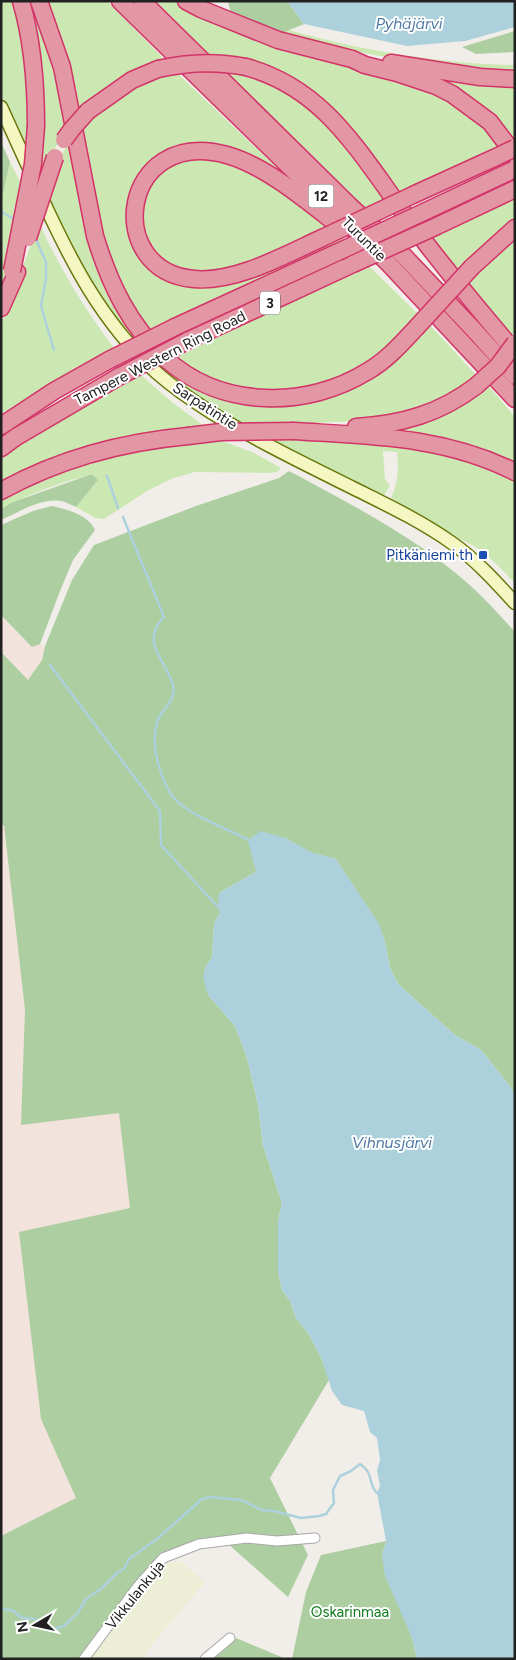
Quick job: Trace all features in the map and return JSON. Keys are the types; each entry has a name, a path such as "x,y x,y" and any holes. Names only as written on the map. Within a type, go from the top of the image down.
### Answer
{"highway":[{"path":"14,272 33,164 36,126 33,62 21,1"},
{"path":"39,1 62,67 90,210 101,257 108,276 126,311 139,330 167,360 197,380 233,393 264,398 301,397 332,390 383,361 472,267 515,228"},
{"name":"Turuntie","path":"120,1 389,264 515,399"},
{"name":"Turuntie","path":"142,1 349,205 403,255 515,376"},
{"path":"186,1 201,9 278,40 417,79 452,94 490,122 515,154"},
{"path":"352,60 425,67 480,77 515,79"},
{"path":"1,307 56,157 64,140 88,111 132,80 158,69 202,62 229,64 260,71 294,88 336,122 354,143 435,255 515,352"},
{"path":"389,264 291,190 256,167 227,155 201,151 173,157 156,166 149,173 136,197 135,225 144,250 164,270 183,278 212,279 272,261 322,238 415,194 515,148"},
{"name":"Tampere Western Ring Road","path":"1,426 54,391 109,360 175,327 510,172"},
{"name":"Tampere Western Ring Road","path":"1,448 16,437 120,376 187,342 513,190"},
{"path":"294,431 314,428 373,426 415,419 452,403 476,386 498,366 515,343"},
{"path":"1,491 57,466 111,447 156,439 229,432 294,431 395,438 441,445 483,458 515,472"}],"main road":[{"name":"Sarpatintie","path":"1,107 60,236 87,288 120,334 158,374 193,400 238,428 429,527 454,544 477,564 515,603"}],"street":[{"name":"Vikkulankuja","path":"84,1659 138,1586 162,1558 199,1544 247,1538 277,1541 315,1538"},
{"path":"205,1659 230,1638"}],"shaded area":[{"path":"1,615 32,647 40,644 45,646 42,660 249,1378 1,1594"}],"green space":[{"path":"1,1 16,1 29,60 29,156 1,94"},
{"path":"27,1 34,1 42,19 70,124 52,153 41,181 36,171"},
{"path":"43,1 107,1 167,62 77,114"},
{"path":"154,1 173,1 216,25 269,46 378,74 440,95 476,118 504,148 396,198 315,97 211,58"},
{"path":"228,1 287,1 304,24 282,33 231,14"},
{"path":"289,30 343,44 400,55 458,62 515,65 515,75 368,54 282,33"},
{"path":"515,31 515,52 476,54 462,47"},
{"path":"222,68 272,81 310,107 338,136 388,201 367,212"},
{"path":"175,71 314,203 240,155 161,155 128,217 179,283 339,236 343,240 147,331 106,258 81,126 132,85"},
{"path":"420,76 515,83 515,142"},
{"path":"72,137 85,215 139,336 132,339 99,295 64,233 46,196 57,163"},
{"path":"1,142 10,162 3,194 1,192"},
{"path":"192,157 233,163 276,187 330,228 249,264 222,272 178,272 148,247 138,216 148,183 162,169"},
{"path":"10,162 24,189 8,271 1,296 1,192 3,194"},
{"path":"515,199 515,222 455,276 428,240"},
{"path":"39,223 73,288 114,348 77,367 1,414 1,326"},
{"path":"515,235 515,330 510,339 461,284"},
{"path":"370,267 420,316 381,355 327,386 260,393 212,381 175,358 273,310"},
{"path":"427,322 478,377 438,403 383,420 243,426 201,400 157,366 166,362 202,386 322,397"},
{"path":"141,375 173,403 208,429 1,486 1,458 60,419"},
{"path":"487,384 515,417 515,469 396,433 399,430 422,424 447,414"},
{"path":"293,439 403,445 484,465 515,480 515,583 475,547 391,498 397,476 397,452 383,451 385,479 390,486 384,495 315,464 269,440"},
{"path":"222,441 252,452 281,468 277,472 266,473 195,472 171,479 147,491 104,519 95,518 76,507 98,480 92,474 34,493 1,509 1,495 85,459 179,443"},
{"path":"289,471 333,494 418,545 473,588 515,632 515,1096 510,1086 481,1050 455,1035 399,985 390,968 384,938 336,859 312,853 285,838 256,872 219,893 220,913 214,924 212,957 205,968 208,995 235,1026 247,1058 258,1104 263,1145 282,1203 278,1221 278,1272 282,1290 290,1301 296,1318 308,1333 321,1357 329,1380 270,1478 308,1555 288,1597 227,1543 163,1558 82,1659 1,1659 1,1536 76,1498 41,1419 19,1232 130,1208 119,1113 21,1125 25,1010 4,825 1,825 1,652 28,680 42,660 45,646 72,580 94,545 196,506 279,478"},
{"path":"92,474 98,480 76,507 61,501 46,502 30,506 1,520 1,509 13,502"},
{"path":"52,506 70,511 88,520 95,530 73,560 40,644 32,647 1,615 1,525 33,511"},
{"name":"Oskarinmaa","path":"386,1541 382,1556 412,1638 417,1659 292,1659 306,1592 321,1555"},
{"path":"180,1561 205,1582 146,1652 145,1659 88,1659 141,1586 162,1564"},
{"path":"236,1638 286,1659 210,1659"}],"water":[{"name":"Pyhäjärvi","path":"287,1 515,1 515,27 465,41 407,46 304,24"},
{"name":"Vihnusjärvi","path":"261,831 285,838 313,853 336,859 379,924 390,968 399,985 455,1035 481,1050 510,1086 515,1096 515,1659 417,1659 412,1638 385,1576 382,1556 386,1541 377,1493 380,1486 377,1470 380,1460 377,1438 370,1432 364,1411 342,1405 332,1391 321,1357 308,1333 296,1318 290,1301 282,1290 278,1272 278,1221 282,1203 263,1145 258,1104 247,1058 235,1026 208,995 203,978 205,968 212,957 214,924 220,913 218,907 219,893 256,872 248,840"}],"waterway":[{"path":"1,210 16,220"},
{"path":"35,237 46,262 46,278 41,306 54,350"},
{"path":"107,476 118,508"},
{"path":"123,517 164,617 157,626 154,643 156,651 170,676 174,691 171,700 159,717 155,733 154,743 162,777 171,794 181,805 250,841"},
{"path":"50,665 160,811 161,845 218,907"},
{"path":"1,1608 12,1610 22,1618 35,1619 54,1629 64,1626 77,1614 86,1599 124,1569 129,1559 157,1539 202,1499 211,1497 241,1500 262,1510 301,1518 319,1516 326,1514 334,1503 333,1490 340,1476 360,1464 368,1471 372,1486 377,1493"}],"place":[{"name":"Pitkäniemi th","path":"483,555"}]}
